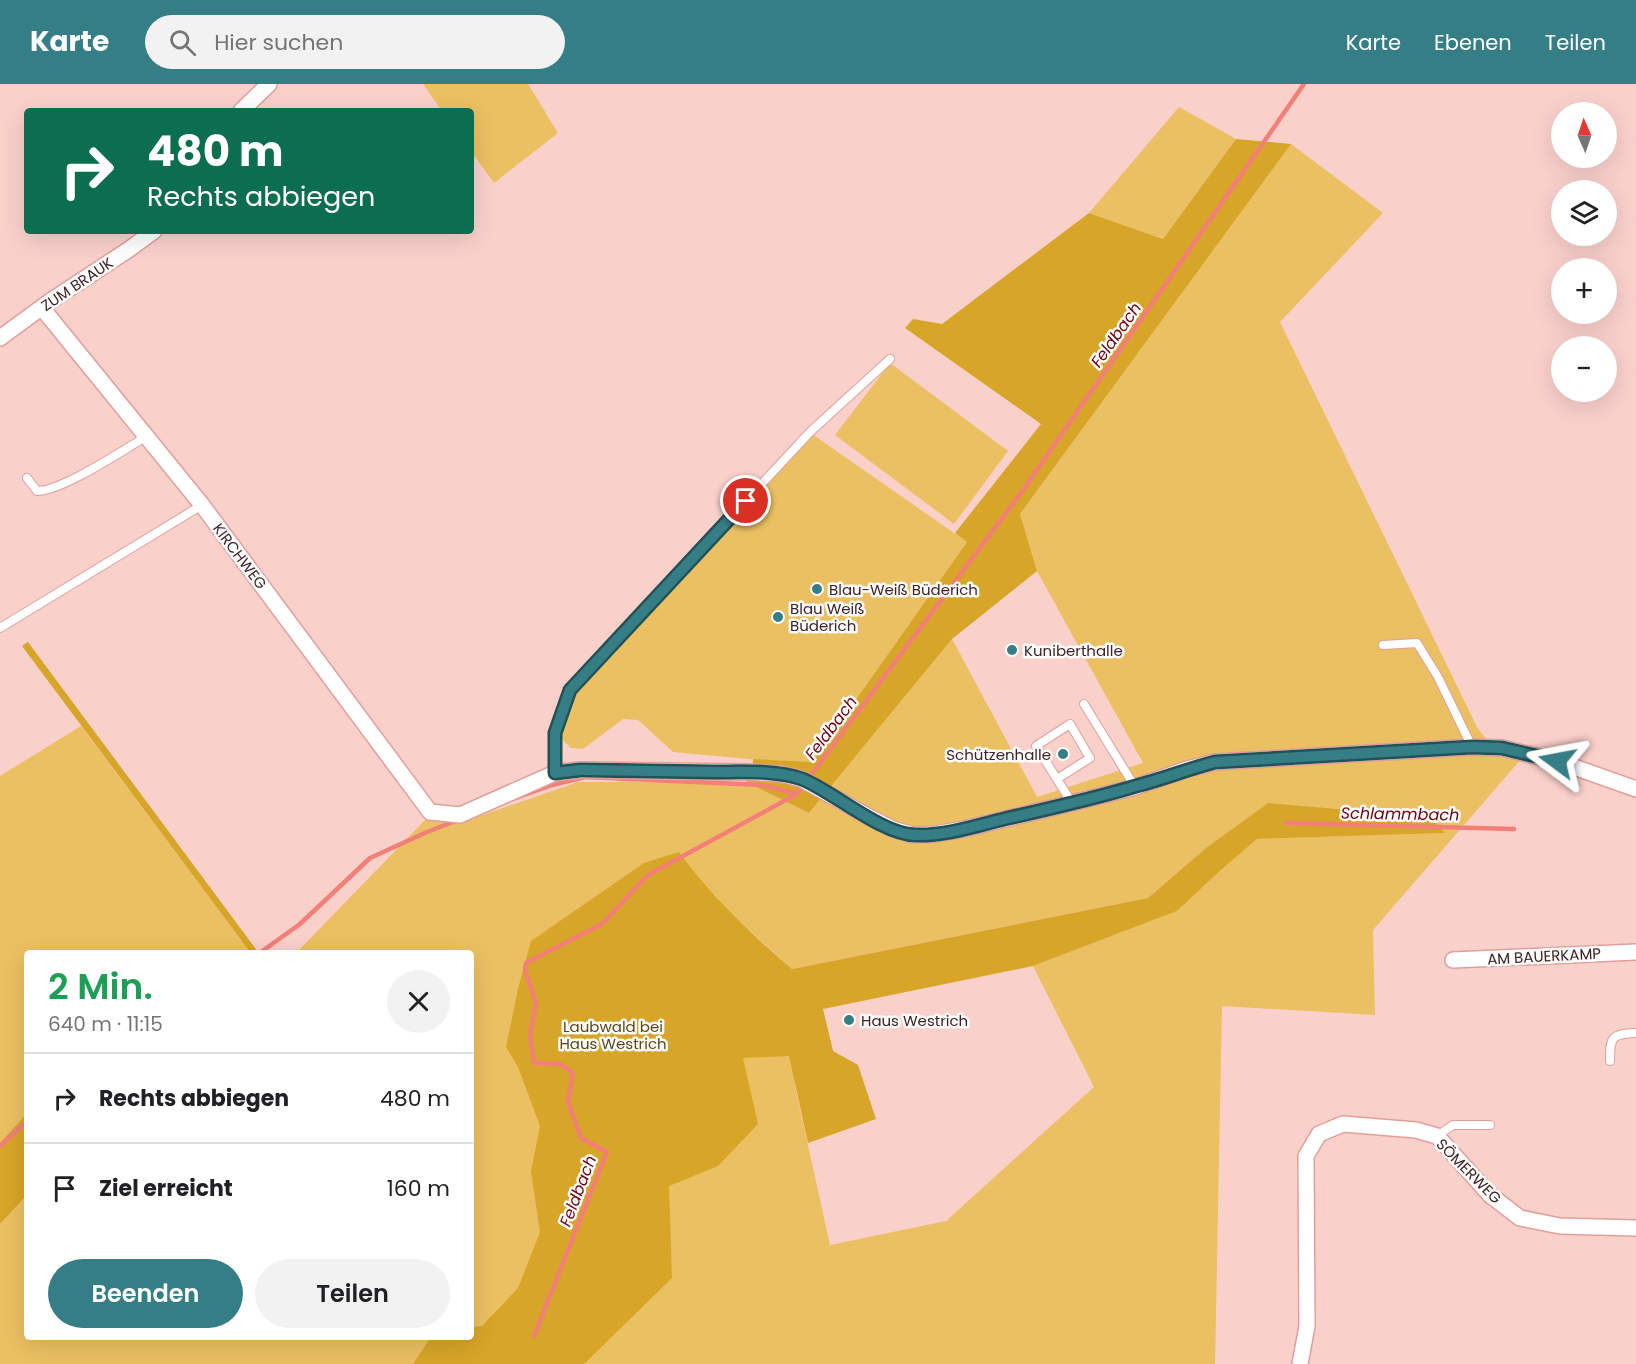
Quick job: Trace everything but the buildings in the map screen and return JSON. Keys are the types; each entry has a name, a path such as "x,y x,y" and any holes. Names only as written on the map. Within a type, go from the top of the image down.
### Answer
{"street":[{"path":"244,108 269,84"},
{"name":"ZUM BRAUK","path":"0,338 150,234"},
{"name":"KIRCHWEG","path":"42,308 202,505 430,812 460,815 555,773"},
{"path":"555,773 580,770 781,774 806,781 873,819 893,829 913,835 964,829 1072,803 1135,787 1215,762 1472,747 1502,748 1557,761 1636,789"},
{"name":"AM BAUERKAMP","path":"1453,960 1636,952"},
{"name":"SÖMERWEG","path":"1300,1364 1307,1326 1306,1156 1319,1134 1343,1124 1416,1130 1437,1136 1490,1195 1520,1218 1560,1226 1636,1228"}],"lane":[{"path":"555,773 555,733 570,690 810,432 890,359"},
{"path":"27,478 37,491 45,491 63,484 140,441 144,433"},
{"path":"0,628 202,505"},
{"path":"1383,645 1417,643 1438,677 1472,747"},
{"path":"1084,704 1135,787"},
{"path":"1057,779 1090,758 1070,724 1036,746 1072,803"},
{"path":"1610,1061 1610,1044 1614,1038 1620,1034 1636,1033"},
{"path":"1437,1136 1453,1125 1490,1125"}],"green space":[{"path":"423,84 528,84 558,133 494,183 474,155 474,108 440,108"},
{"path":"1179,107 1236,139 1163,239 1089,213"},
{"path":"1236,139 1291,144 1020,514 1037,571 952,639 809,813 746,782 753,776 753,759 812,762 967,542 955,533 1041,424 905,328 913,319 942,324 1089,213 1163,239"},
{"name":"Laubwald bei Haus Westrich","path":"1291,144 1383,213 1280,322 1477,727 1498,755 1522,758 1373,930 1375,1015 1222,1006 1215,1364 0,1364 0,1224 24,1198 24,1340 474,1340 474,950 299,950 427,818 471,819 578,782 746,782 809,813 952,639 1037,797 1143,763 1037,571 1020,514","holes":["1268,803 1444,833 1257,839 1177,911 1033,966 1094,1087 946,1221 830,1245 795,1086 790,983 738,920 792,969 1148,898 1206,848"]},
{"path":"890,363 1008,451 954,524 835,435"},
{"name":"Blau Weiß Büderich","path":"812,434 967,542 812,762 673,752 638,720 623,719 583,749 571,748 556,733 572,692"},
{"path":"28,642 257,950 249,950 22,646"},
{"path":"81,726 249,950 24,950 24,1116 0,1143 0,776"},
{"name":"Laubwald bei Haus Westrich","path":"1268,803 1430,817 1445,833 1257,839 1177,911 1033,966 823,1009 833,1051 858,1065 876,1119 808,1143 789,1056 743,1058 758,1124 718,1166 669,1186 672,1278 584,1364 413,1364 429,1340 474,1340 474,1327 482,1326 518,1288 540,1232 531,1171 540,1126 518,1067 506,1047 531,941 644,863 679,852 732,914 792,969 1148,898 1206,848"},
{"path":"24,1116 24,1198 0,1224 0,1143"}],"waterway":[{"name":"Feldbach","path":"534,1336 607,1152 581,1138 568,1102 573,1073 560,1064 534,1063 530,1036 536,1003 525,970 526,963 602,924 648,875 797,794 1023,490 1304,84"},
{"path":"513,799 552,785 585,777 762,785 797,794"},
{"path":"264,950 300,924 370,858 458,820"},
{"name":"Schlammbach","path":"1286,823 1514,829"},
{"path":"0,1146 24,1124"}],"place":[{"name":"Blau-Weiß Büderich","path":"817,589"},
{"name":"Blau Weiß Büderich","path":"778,617"},
{"name":"Kuniberthalle","path":"1012,650"},
{"name":"Schützenhalle","path":"1063,754"},
{"name":"Haus Westrich","path":"849,1020"}],"route":[{"path":"746,501 570,690 555,733 555,773 580,770 781,774 801,779 893,829 913,835 964,829 1072,803 1135,787 1215,762 1472,747 1502,748 1557,761"}]}
